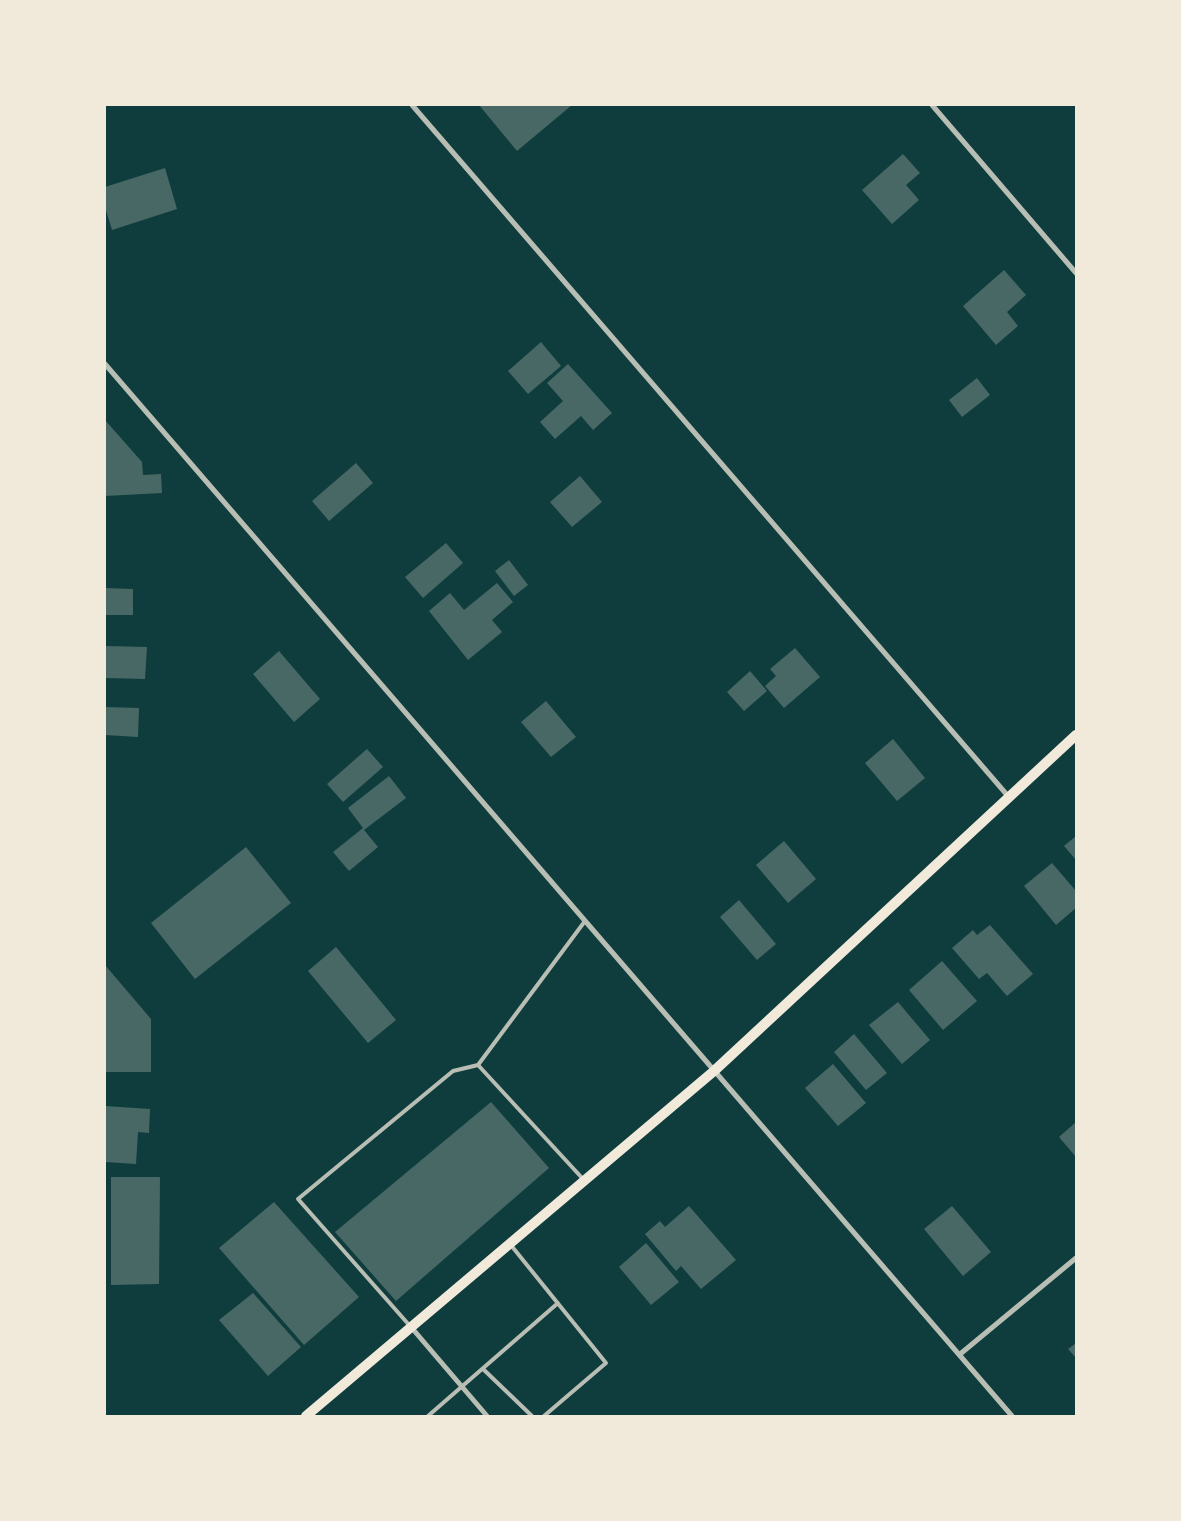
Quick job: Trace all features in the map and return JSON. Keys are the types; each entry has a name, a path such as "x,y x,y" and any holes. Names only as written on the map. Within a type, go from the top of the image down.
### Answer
{"main road":[{"path":"306,1416 714,1071 1008,796 1076,735"}],"street":[{"path":"412,105 1008,796"},
{"path":"932,105 1076,273"},
{"path":"105,364 1012,1416"},
{"path":"959,1355 1076,1258"},
{"path":"411,1327 486,1416"}],"lane":[{"path":"411,1327 298,1199 453,1071 478,1065 585,921"},
{"path":"478,1065 584,1181"},
{"path":"510,1244 606,1363 544,1416"},
{"path":"428,1416 558,1303"},
{"path":"483,1369 532,1416"}],"building":[{"path":"479,105 572,105 517,151"},
{"path":"903,154 920,173 906,185 919,200 892,224 862,190"},
{"path":"165,168 177,209 112,230 105,207 105,187"},
{"path":"1004,270 1026,295 1007,312 1018,326 996,345 963,306"},
{"path":"541,342 561,366 528,394 508,371"},
{"path":"568,364 612,413 593,430 581,416 555,439 540,422 563,401 547,383"},
{"path":"977,378 990,395 962,417 949,400"},
{"path":"105,420 142,462 143,475 161,474 162,493 105,496"},
{"path":"356,463 373,483 329,521 312,501"},
{"path":"580,476 602,502 572,527 550,502"},
{"path":"446,543 463,563 423,598 405,577"},
{"path":"509,560 528,585 514,596 495,571"},
{"path":"497,583 513,602 492,620 502,632 468,660 429,611 450,593 464,610"},
{"path":"105,588 133,589 133,615 105,615"},
{"path":"105,646 147,647 145,679 105,678"},
{"path":"795,648 820,677 784,708 765,686 776,676 770,669"},
{"path":"279,651 320,699 294,722 253,674"},
{"path":"750,671 767,691 744,711 727,692"},
{"path":"546,701 576,737 551,757 521,722"},
{"path":"105,707 139,708 138,737 105,735"},
{"path":"893,739 925,778 897,801 865,763"},
{"path":"367,749 383,767 343,802 327,784"},
{"path":"389,776 406,798 364,830 378,847 349,871 333,852 363,828 348,808"},
{"path":"1076,836 1076,860 1064,846"},
{"path":"784,841 816,879 788,903 756,865"},
{"path":"246,847 291,903 195,979 151,923"},
{"path":"1052,863 1076,891 1076,908 1056,925 1024,886"},
{"path":"739,900 776,944 757,960 720,917"},
{"path":"990,925 1033,974 1007,996 987,973 979,979 952,948 973,930 977,935"},
{"path":"336,947 396,1020 368,1043 308,971"},
{"path":"942,961 977,1001 943,1030 909,990"},
{"path":"105,965 151,1019 151,1072 105,1072"},
{"path":"898,1002 930,1040 902,1064 869,1025"},
{"path":"854,1034 887,1073 866,1090 834,1052"},
{"path":"833,1064 866,1103 838,1126 805,1088"},
{"path":"491,1102 549,1168 396,1301 335,1232"},
{"path":"105,1106 150,1109 149,1133 138,1132 136,1164 105,1162"},
{"path":"1076,1122 1076,1157 1059,1137"},
{"path":"111,1177 160,1177 159,1284 111,1285"},
{"path":"274,1202 359,1297 304,1345 219,1248"},
{"path":"689,1206 736,1260 701,1289 681,1266 676,1271 645,1234 660,1221 665,1227"},
{"path":"952,1206 991,1252 963,1276 924,1229"},
{"path":"646,1243 679,1282 651,1305 619,1267"},
{"path":"253,1293 301,1347 268,1376 219,1320"},
{"path":"1076,1343 1076,1358 1068,1349"}]}
